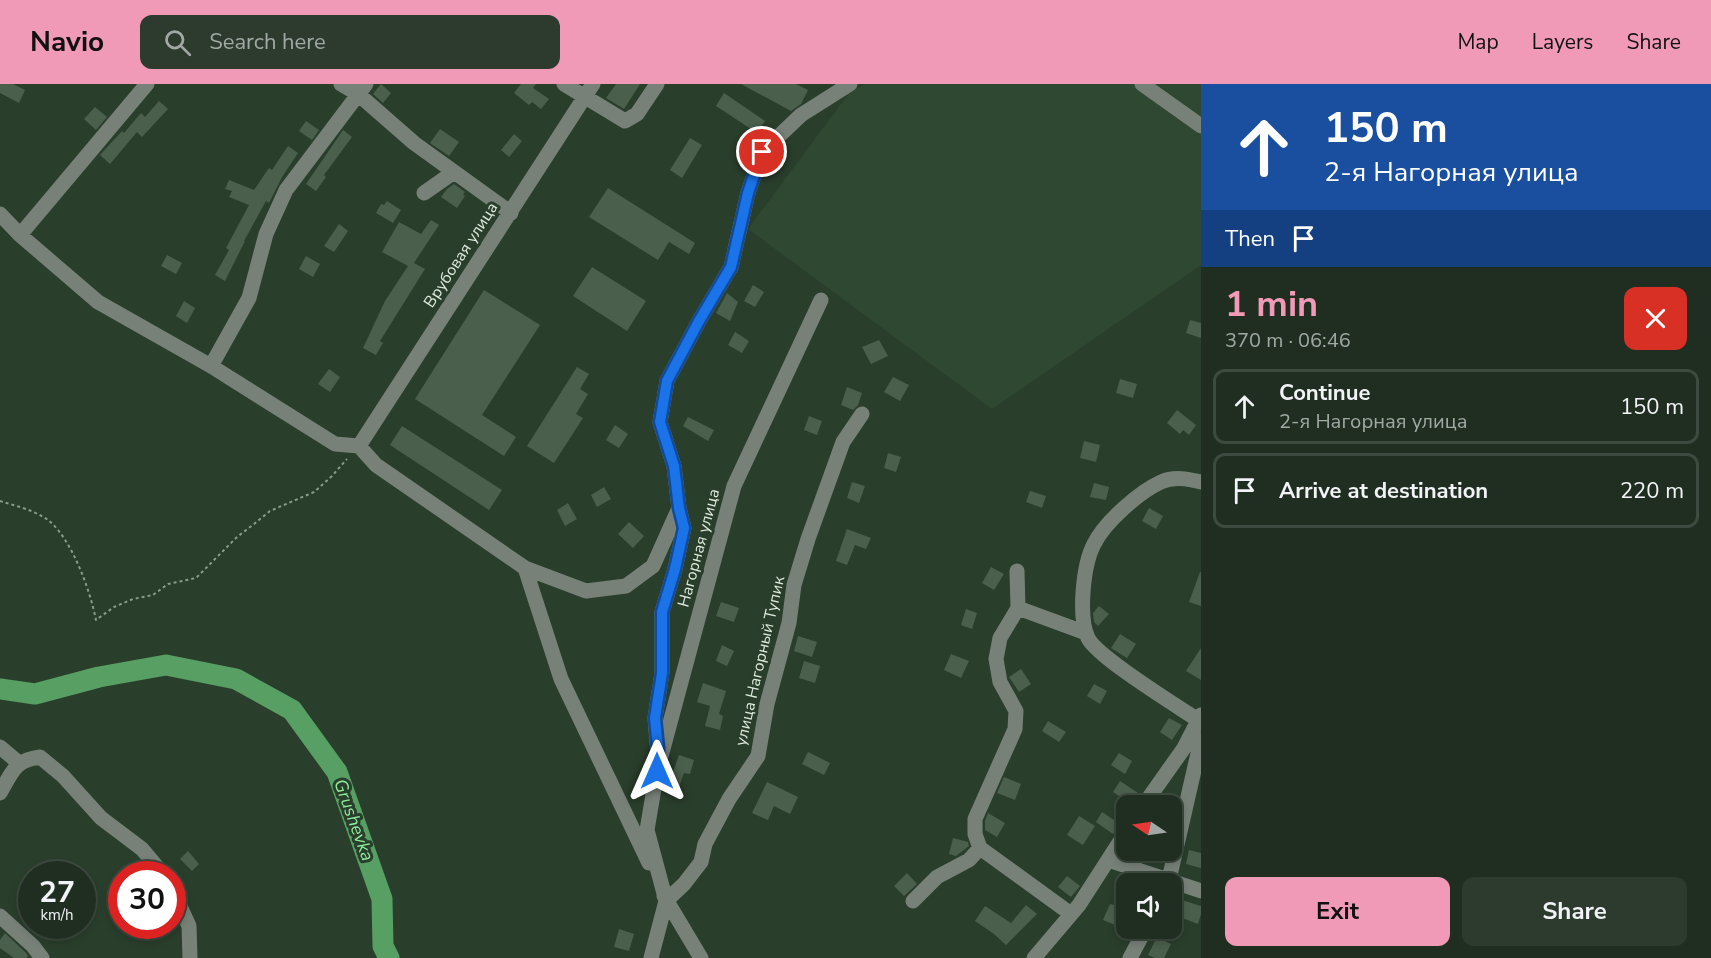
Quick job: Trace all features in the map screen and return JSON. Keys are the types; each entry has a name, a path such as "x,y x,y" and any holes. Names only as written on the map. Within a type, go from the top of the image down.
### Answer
{"street":[{"path":"20,235 147,84"},
{"path":"341,84 362,89 414,144 511,213"},
{"path":"564,84 625,121 637,114 657,84"},
{"name":"Врубовая улица","path":"359,446 593,84"},
{"path":"657,771 658,748 655,718 662,673 662,612 684,528 674,466 660,422 667,381 731,267 748,193 762,152 801,115 850,84"},
{"path":"1142,84 1201,126"},
{"path":"211,366 249,298 266,234 286,190 362,89"},
{"path":"424,194 453,172"},
{"path":"0,214 20,235 98,302 211,366 334,444 359,446 376,465 525,568 586,591 626,586 653,566 679,508"},
{"name":"Нагорная улица","path":"651,958 666,901 647,830 657,771 734,486 821,300"},
{"name":"улица Нагорный Тупик","path":"666,901 684,884 701,862 705,844 729,799 758,756 767,704 789,623 794,585 843,442 862,414"},
{"path":"1151,795 1184,748 1200,717 1116,665 1088,640 1082,618 1084,576 1093,545 1105,528 1135,499 1162,481 1184,477 1201,483"},
{"path":"525,568 561,679 666,901 701,958"},
{"path":"1017,571 1018,608 1000,638 996,659 1000,682 1016,711 1015,729 975,819 975,834 980,848 1071,914"},
{"path":"1018,608 1086,633"},
{"path":"1171,873 1201,740"},
{"path":"0,747 19,763"},
{"path":"0,792 19,763 40,757 63,776 101,818 142,849 152,861"},
{"path":"913,901 937,877 969,860 980,848"},
{"path":"1034,958 1071,914 1116,848"},
{"path":"1108,860 1144,873"},
{"path":"1182,886 1201,891"},
{"path":"0,916 33,946 42,958"},
{"path":"186,919 189,926 190,958"},
{"path":"1130,958 1140,939"}],"path":[{"path":"0,501 46,518 60,531 81,569 93,602 96,620 114,607 133,599 153,595 168,584 196,578 237,537 270,511 314,492 359,446"}],"shaded area":[{"path":"865,84 1201,84 1201,265 992,409 748,229 849,93"}],"building":[{"path":"0,84 13,84 25,90 19,103 0,93"},
{"path":"381,84 391,93 383,103 373,94"},
{"path":"521,84 536,84 533,88 549,99 541,109 532,102 529,105 514,93"},
{"path":"616,84 640,84 624,109 606,98"},
{"path":"741,84 796,84 808,90 801,104 791,111"},
{"path":"724,93 765,121 757,133 716,106"},
{"path":"159,101 168,109 142,137 137,132 110,164 100,155 122,131 124,133 141,113 145,117"},
{"path":"95,107 107,117 96,130 84,119"},
{"path":"306,121 319,130 312,140 299,131"},
{"path":"440,129 459,142 449,156 430,143"},
{"path":"343,130 352,137 324,175 326,177 316,191 306,184"},
{"path":"514,134 522,141 509,157 501,150"},
{"path":"690,138 702,145 682,178 670,170"},
{"path":"288,146 298,153 269,203 266,201 225,281 215,275 229,250 226,248 249,205 229,197 232,191 225,189 229,180 254,190 269,168 272,170"},
{"path":"454,184 465,192 457,208 441,197"},
{"path":"608,188 695,243 689,254 669,242 658,260 589,217"},
{"path":"387,201 401,210 393,223 376,213 381,204 384,205"},
{"path":"431,220 439,225 414,263 425,269 380,341 383,343 376,355 363,348 385,301 408,266 382,252 399,222 421,234"},
{"path":"339,224 348,231 334,252 324,246"},
{"path":"167,255 182,263 176,274 161,266"},
{"path":"306,256 320,264 313,277 299,269"},
{"path":"592,267 646,301 627,331 573,296"},
{"path":"753,285 764,292 755,307 744,301"},
{"path":"484,290 540,325 482,415 516,437 504,456 415,399"},
{"path":"727,293 738,302 730,321 716,313"},
{"path":"184,301 195,308 187,323 176,316"},
{"path":"1190,320 1201,323 1201,338 1186,333"},
{"path":"735,332 749,341 742,353 728,345"},
{"path":"879,340 888,356 871,364 862,347"},
{"path":"577,367 589,374 580,389 588,394 576,414 583,418 554,463 527,446"},
{"path":"329,369 340,377 330,392 318,384"},
{"path":"893,377 909,385 900,401 884,392"},
{"path":"1120,379 1137,384 1133,398 1116,393"},
{"path":"847,387 862,393 858,405 853,410 841,405"},
{"path":"1177,410 1196,425 1189,435 1183,430 1180,434 1167,423"},
{"path":"809,416 822,421 817,435 804,430"},
{"path":"688,417 714,430 708,441 683,426"},
{"path":"615,425 628,434 619,448 606,440"},
{"path":"402,426 502,490 489,510 390,445"},
{"path":"1084,441 1100,445 1096,462 1080,458"},
{"path":"888,453 901,457 896,472 884,468"},
{"path":"852,482 865,486 859,503 847,498"},
{"path":"1094,483 1109,487 1106,500 1090,497"},
{"path":"604,487 611,499 597,507 591,495"},
{"path":"1030,491 1046,496 1042,508 1026,502"},
{"path":"568,503 577,519 565,526 557,510"},
{"path":"1149,508 1163,516 1156,529 1142,521"},
{"path":"629,522 644,536 633,548 618,534"},
{"path":"847,529 871,538 866,549 855,545 847,565 836,561"},
{"path":"991,567 1004,574 994,590 982,583"},
{"path":"1201,572 1201,606 1189,602"},
{"path":"721,602 739,608 734,622 716,616"},
{"path":"1099,606 1109,614 1098,626 1094,622 1093,613"},
{"path":"966,609 977,613 972,629 961,625"},
{"path":"1120,634 1136,644 1127,658 1111,648"},
{"path":"798,636 817,642 812,657 794,651"},
{"path":"722,645 734,651 727,666 716,661"},
{"path":"1201,648 1201,680 1186,671"},
{"path":"951,654 969,661 961,678 944,670"},
{"path":"804,661 820,666 815,683 799,678"},
{"path":"1021,669 1031,684 1019,692 1009,677"},
{"path":"703,683 726,691 719,714 723,716 720,730 705,726 710,706 697,702"},
{"path":"1094,684 1107,691 1100,704 1087,696"},
{"path":"1169,718 1182,725 1172,740 1160,732"},
{"path":"1048,721 1066,732 1059,742 1042,731"},
{"path":"808,752 830,763 824,775 802,764"},
{"path":"1119,753 1132,761 1125,774 1111,765"},
{"path":"679,755 694,760 690,774 684,773 677,793 664,788 668,774 672,775"},
{"path":"1004,777 1021,784 1015,800 997,793"},
{"path":"1120,781 1138,793 1137,795 1118,795 1113,792"},
{"path":"767,782 798,797 790,814 774,806 768,820 752,813"},
{"path":"1102,812 1116,821 1116,830 1113,834 1096,822"},
{"path":"988,813 1005,823 997,837 985,830"},
{"path":"1079,816 1095,826 1083,845 1067,835"},
{"path":"953,838 968,842 969,846 956,856 949,854"},
{"path":"1189,850 1201,853 1201,868 1186,864"},
{"path":"188,851 199,864 192,871 186,865 186,861 180,859"},
{"path":"907,873 917,884 904,896 894,886"},
{"path":"1067,876 1080,886 1071,897 1058,887"},
{"path":"1182,900 1201,906 1198,924 1182,918"},
{"path":"1116,901 1116,925 1103,920 1110,904 1114,905"},
{"path":"1026,905 1037,914 1006,945 975,921 985,906 1011,923"},
{"path":"619,929 634,934 629,951 614,947"},
{"path":"5,933 26,953 28,956 26,958 14,958 0,948 0,940"},
{"path":"1156,939 1171,944 1164,958 1148,955"}],"waterway":[{"name":"Grushevka","path":"0,689 35,694 99,677 166,665 236,679 292,710 337,772 382,899 383,946 389,958"}],"route":[{"path":"657,771 658,748 655,718 662,673 662,612 684,528 674,466 660,422 667,381 731,267 748,193 762,152"}]}
